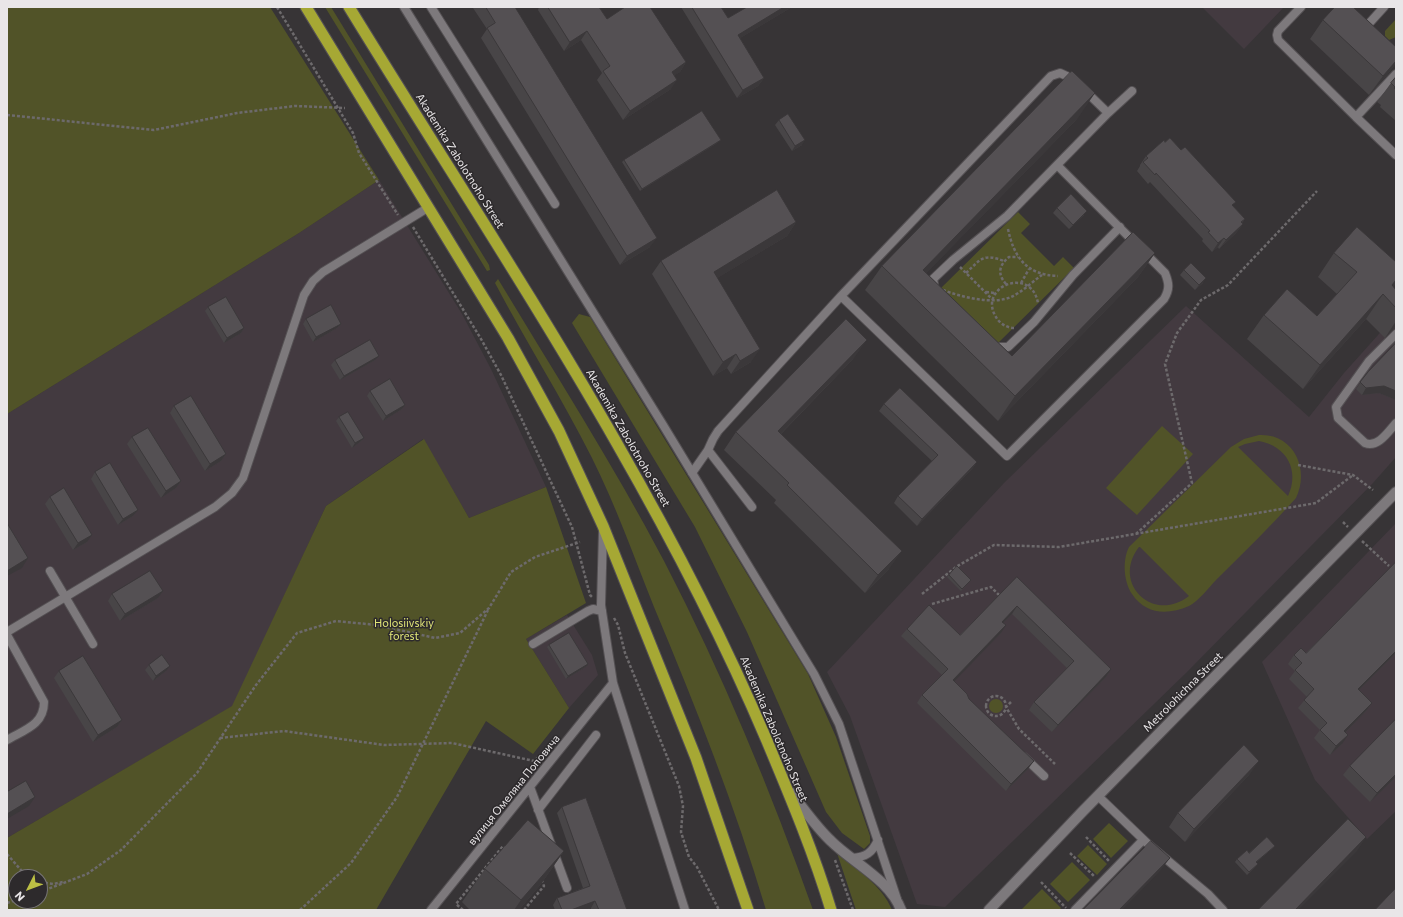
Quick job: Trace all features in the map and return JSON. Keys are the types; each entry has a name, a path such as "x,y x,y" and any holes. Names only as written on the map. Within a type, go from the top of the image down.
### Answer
{"highway":[{"path":"306,7 508,338 559,431 603,526 696,758 748,910"},
{"name":"Akademika Zabolotnoho Street","path":"352,8 619,447 696,587 744,686 786,788 831,910"}],"street":[{"name":"Metrolohichna Street","path":"989,910 1098,796 1396,492"},
{"path":"786,788 822,832 869,871 900,906"}],"lane":[{"path":"404,7 692,473 814,674 839,724 900,906"},
{"path":"431,7 555,204"},
{"path":"1301,7 1278,31 1278,40 1396,155"},
{"path":"1364,28 1384,7"},
{"path":"692,473 708,450 718,431 842,296 1051,76 1060,73 1073,79 1108,113"},
{"path":"1356,117 1396,74"},
{"path":"941,300 936,294 934,279 953,260 1007,216 1108,113 1132,91"},
{"path":"842,296 1007,456 1164,298 1168,291 1168,282 1165,273 1057,165"},
{"path":"7,740 41,719 44,711 44,702 7,634 65,597 215,507 232,493 243,478 304,295 309,287 323,272 405,220 429,207"},
{"path":"984,342 989,348 1008,347 1031,324 1073,275 1120,228"},
{"path":"1396,334 1369,362 1336,407 1338,418 1369,445 1379,441 1396,423"},
{"path":"708,450 752,507"},
{"path":"603,526 602,608 613,683 685,910"},
{"path":"50,571 93,644"},
{"path":"533,644 588,611 602,608"},
{"name":"вулиця Омеляна Поповича","path":"435,909 613,683"},
{"path":"538,810 596,734"},
{"path":"1017,750 1044,776"},
{"path":"530,787 567,888"},
{"path":"1098,796 1143,840 1208,894 1222,910"},
{"path":"852,858 868,855 874,849 878,840"},
{"path":"1075,910 1143,840"}],"path":[{"path":"276,7 354,133 359,152 397,214 412,226 481,339 501,375 572,527 590,595 618,625 625,653 679,786 683,806 682,832 689,857 697,868 719,910"},
{"path":"7,115 154,130 237,113 295,106 345,108"},
{"path":"1136,534 1192,483 1165,364 1177,333 1201,300 1228,285 1317,190"},
{"path":"1007,216 1011,241 1018,257 1029,269 1042,275 1073,275"},
{"path":"966,273 983,257 992,256 1004,261"},
{"path":"1006,284 1000,274 1000,268 1004,261 1009,257 1018,257"},
{"path":"953,260 986,292 992,300 994,314 1004,325 1011,328 1031,324 1038,305 1037,297 1028,286 1021,283 1006,284 995,293 992,300"},
{"path":"1021,283 1029,269"},
{"path":"935,287 965,298 992,300 1010,298 1042,275"},
{"path":"986,292 995,293"},
{"path":"1298,465 1353,475 1373,490"},
{"path":"922,594 956,566 994,545 1059,547 1316,503 1353,475"},
{"path":"300,910 351,863 397,797 489,608 511,572 535,557 580,542"},
{"path":"1369,547 1390,566"},
{"path":"932,604 991,587 1000,596"},
{"path":"48,889 86,874 121,850 197,773 256,685 298,633 336,621 377,625 434,638 460,633 489,608"},
{"path":"1011,702 1006,707 1005,711 998,716 989,713 987,705 991,697 1000,696 1006,703 1006,707 1019,729 1056,764"},
{"path":"220,738 284,731 384,744 452,743 534,761 546,751"},
{"path":"1086,837 1116,868"},
{"path":"463,910 456,904 503,846 508,851"},
{"path":"1070,853 1101,883"},
{"path":"7,854 20,869"},
{"path":"834,859 853,910"},
{"path":"48,883 53,884 72,880"},
{"path":"524,910 544,886 541,880"},
{"path":"1041,882 1068,910"}],"shaded area":[{"path":"1202,7 1284,7 1244,49"},
{"path":"379,180 462,314 491,369 546,487 469,518 423,439 326,506 233,706 7,838 7,414 299,233"},
{"path":"1186,306 1309,417 1344,373 1396,315 1396,457 1373,483 1187,672 945,907 917,904 850,716 827,672 1004,483"},
{"path":"1396,523 1396,811 1367,839 1315,780 1262,662"},
{"path":"567,615 592,655 598,675 569,708 526,639"}],"green space":[{"path":"7,7 270,7 379,180 299,233 7,414"},
{"path":"325,7 331,7 489,265 490,270 487,271"},
{"path":"1396,19 1396,37 1389,40 1385,36 1385,31"},
{"path":"1018,212 1030,224 1021,233 1054,266 1063,257 1074,268 996,345 940,289"},
{"path":"498,279 583,418 645,525 685,603 726,689 763,777 813,910 766,910 714,757 617,513 592,458 495,283"},
{"path":"579,314 590,317 808,674 836,737 870,836 870,843 864,849 842,833 826,812 747,632 695,527 572,323"},
{"path":"1162,426 1193,454 1137,515 1106,488"},
{"path":"1259,435 1271,436 1282,440 1290,447 1296,455 1300,465 1300,487 1296,498 1193,604 1181,609 1165,612 1144,606 1132,594 1127,584 1125,559 1129,547 1231,447 1244,439","holes":["1259,441 1277,448 1284,454 1288,461 1292,478 1288,496 1238,447","1140,547 1189,596 1175,603 1162,605 1150,602 1140,596 1133,586 1130,574 1132,561"]},
{"name":"Holosiivskiy forest","path":"424,439 469,518 546,487 586,603 526,639 569,708 533,754 486,721 376,910 7,910 7,838 232,706 326,506"},
{"path":"993,699 999,699 1003,703 1003,709 999,713 993,713 989,709 989,703"},
{"path":"1109,823 1128,841 1111,858 1093,839"},
{"path":"1088,845 1107,864 1097,875 1077,856"},
{"path":"837,853 875,885 888,901 892,910 856,910"},
{"path":"1072,862 1090,880 1068,902 1050,884"},
{"path":"1042,889 1061,908 1059,910 1021,910"}],"building":[{"path":"486,7 515,7 657,238 627,256 487,28 495,23"},
{"path":"548,7 599,7 607,19 625,7 650,7 686,62 672,72 677,80 630,111 603,71 610,66 587,31 570,42"},
{"path":"692,7 721,7 728,18 747,7 784,7 738,35 764,78 743,90"},
{"path":"1335,7 1353,7 1396,47 1396,61 1383,76 1323,20"},
{"path":"1072,71 1095,93 923,270 1012,356 1133,232 1155,253 1015,396 882,266"},
{"path":"1396,77 1396,90 1391,83"},
{"path":"702,111 721,140 642,189 624,160"},
{"path":"788,114 805,140 795,146 779,120"},
{"path":"1170,138 1181,150 1185,147 1236,202 1232,205 1245,219 1241,222 1243,224 1226,240 1224,238 1218,243 1208,232 1210,231 1156,173 1155,175 1143,162 1148,158 1146,156 1164,140 1165,142"},
{"path":"777,190 796,222 714,272 760,349 740,361 736,354 723,362 661,261"},
{"path":"1071,194 1087,211 1073,225 1057,208"},
{"path":"1357,227 1396,262 1396,280 1392,285 1396,290 1396,308 1383,294 1320,365 1264,315 1287,289 1317,316 1357,272 1334,253"},
{"path":"1191,263 1206,278 1199,285 1184,270"},
{"path":"226,297 244,328 227,338 208,307"},
{"path":"331,305 341,324 316,337 306,319"},
{"path":"846,319 867,340 778,431 902,551 878,575 787,485 789,483 736,432"},
{"path":"370,340 379,356 344,376 335,360"},
{"path":"1396,343 1396,391 1384,386 1366,388 1360,382"},
{"path":"390,379 405,405 386,416 370,391"},
{"path":"900,388 977,462 922,519 898,496 938,455 884,404"},
{"path":"191,396 226,454 210,464 174,406"},
{"path":"348,412 364,438 355,443 339,417"},
{"path":"148,428 181,481 166,491 132,437"},
{"path":"110,463 138,510 123,519 95,472"},
{"path":"64,488 92,535 78,543 50,497"},
{"path":"7,523 28,558 7,571"},
{"path":"1396,562 1396,651 1358,689 1372,703 1344,731 1348,735 1336,746 1320,730 1327,723 1304,700 1314,689 1295,670 1302,663 1294,655 1301,648 1306,653"},
{"path":"957,566 971,580 962,589 949,575"},
{"path":"150,571 163,591 125,614 112,594"},
{"path":"1017,577 1111,669 1058,725 1034,702 1074,661 1017,606 1002,622 1006,625 953,680 967,694 969,699 1034,761 1011,784 922,695 948,669 907,629 929,605 960,635"},
{"path":"569,633 588,664 568,676 549,645"},
{"path":"162,655 170,666 156,676 149,665"},
{"path":"83,656 122,720 98,735 59,671"},
{"path":"1396,719 1396,774 1377,793 1350,766"},
{"path":"1244,745 1259,761 1194,829 1178,813"},
{"path":"26,781 35,797 7,814 7,792"},
{"path":"586,798 627,910 599,910 595,901 571,910 562,910 557,898 590,886 562,807"},
{"path":"1348,819 1366,837 1295,910 1258,910"},
{"path":"528,820 564,851 521,900 485,869"},
{"path":"1267,837 1275,846 1256,862 1258,864 1249,872 1237,859 1247,850 1249,853"},
{"path":"1151,841 1170,858 1119,910 1083,910"},
{"path":"1396,888 1396,910 1375,910"}]}
